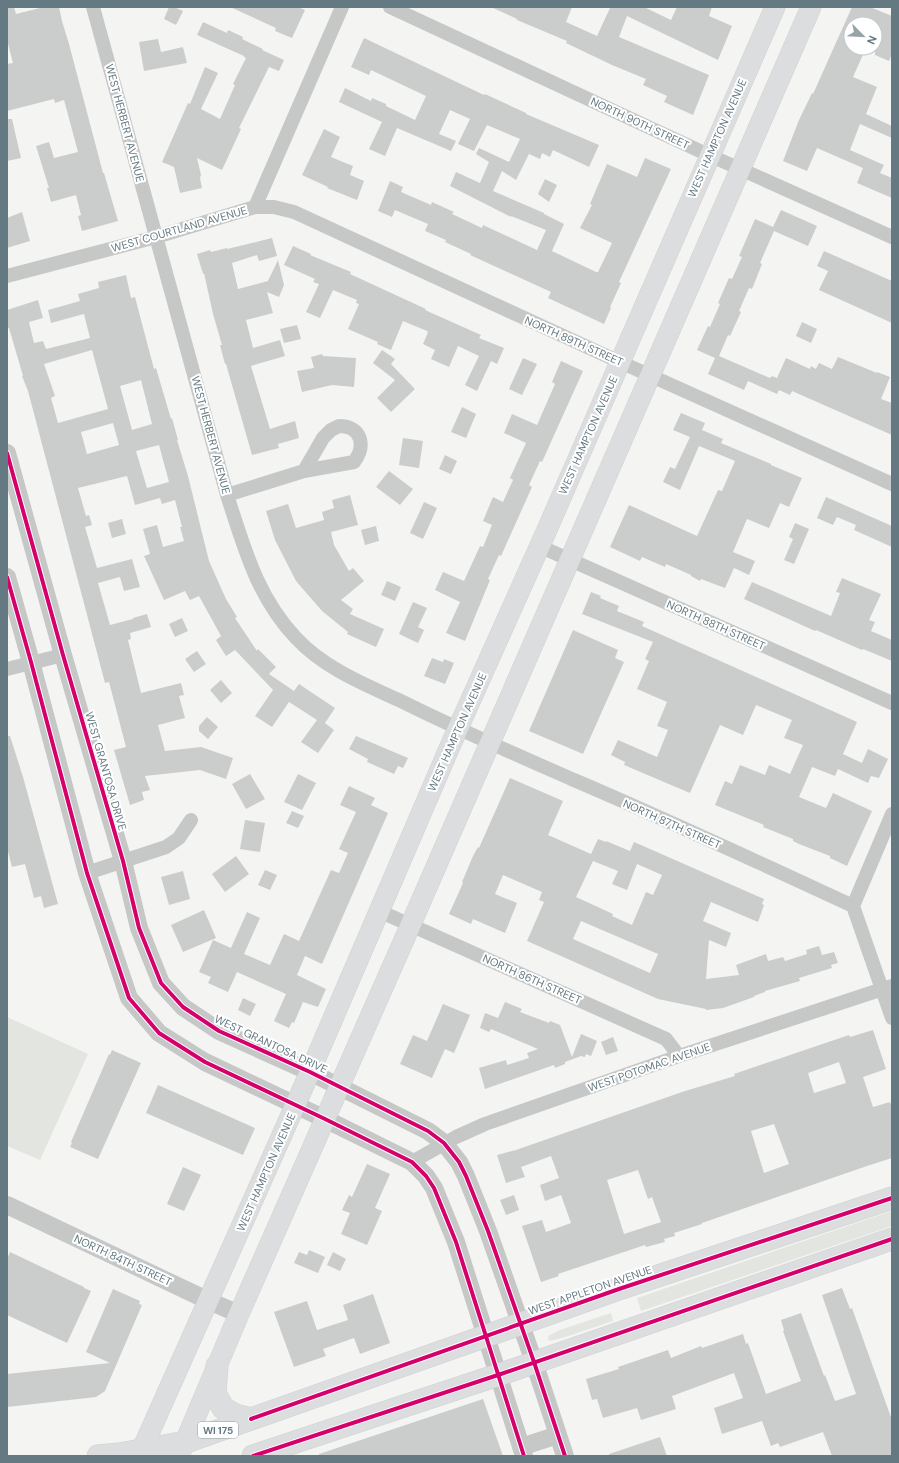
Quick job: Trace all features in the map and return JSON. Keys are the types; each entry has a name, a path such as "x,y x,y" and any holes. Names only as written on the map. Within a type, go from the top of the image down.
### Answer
{"main road":[{"name":"WEST HAMPTON AVENUE","path":"140,1453 310,1072 458,729 775,7"},
{"path":"183,1449 217,1366 811,7"},
{"name":"WEST APPLETON AVENUE","path":"98,1456 183,1449 251,1419 627,1286 892,1198"},
{"path":"253,1456 498,1375 892,1239"},
{"path":"217,1366 215,1393 223,1408 236,1415 251,1419"}],"street":[{"name":"WEST HERBERT AVENUE","path":"93,7 227,495 244,549 256,579 270,606 296,638 310,651 334,668 489,743"},
{"name":"WEST COURTLAND AVENUE","path":"7,276 156,237 255,207 342,7"},
{"name":"NORTH 90TH STREET","path":"390,7 709,155 892,237"},
{"name":"NORTH 89TH STREET","path":"255,207 274,207 294,212 650,376 892,484"},
{"name":"WEST GRANTOSA DRIVE","path":"7,454 63,655 123,861 138,928 161,983 183,1007 219,1031 310,1072 428,1131 444,1143 459,1162 488,1231 565,1456"},
{"path":"227,495 304,471"},
{"name":"NORTH 88TH STREET","path":"539,546 892,703"},
{"path":"7,577 87,873 129,998 159,1033 205,1062 412,1162 426,1176 434,1188 456,1242 522,1452 558,1435"},
{"path":"7,668 63,655"},
{"name":"NORTH 87TH STREET","path":"489,743 853,906"},
{"path":"892,814 853,906 887,988 892,1018"},
{"path":"87,873 166,847 179,838 191,820"},
{"name":"NORTH 86TH STREET","path":"379,911 666,1039 679,1056"},
{"name":"WEST POTOMAC AVENUE","path":"412,1162 444,1143 485,1124 679,1056 887,988"},
{"name":"NORTH 84TH STREET","path":"7,1205 209,1301 240,1314"}],"shaded area":[{"path":"7,1017 88,1054 40,1160 7,1146"},
{"path":"892,1211 892,1226 641,1311 637,1298"},
{"path":"611,1313 613,1321 549,1341 548,1336 560,1330"}],"building":[{"path":"7,7 14,7 16,14 44,7 59,7 103,173 118,221 82,231 78,216 81,215 76,195 51,202 47,188 49,188 36,146 49,142 54,158 78,152 64,100 55,103 54,99 7,111 7,64 13,63 7,40"},
{"path":"169,7 174,7 183,11 176,25 164,19"},
{"path":"230,7 298,7 305,10 292,38 275,31 276,28"},
{"path":"491,7 572,7 566,22 597,36 610,8 608,7 644,7 671,20 677,7 712,7 709,16 732,26 718,60 627,16 619,37 709,75 693,115 664,102 667,96 643,85 646,79 612,65 566,43 567,41 517,20"},
{"path":"852,7 870,7 892,16 892,54 889,61 877,56 883,56 883,16 848,16"},
{"path":"203,22 227,33 228,30 243,37 242,39 284,60 279,71 269,67 239,128 241,129 222,170 197,158 202,188 180,193 174,167 162,162 188,103 190,104 205,67 218,73 201,109 220,119 235,85 233,84 246,58 197,35"},
{"path":"843,27 843,56 862,56 853,77 877,87 866,114 892,126 892,138 860,124 850,150 884,165 880,173 892,178 892,198 857,183 863,168 817,148 807,171 783,161 799,120 812,93 813,94"},
{"path":"364,38 484,95 485,94 526,114 599,145 589,167 553,150 550,157 542,153 540,159 529,154 516,180 502,171 493,191 544,213 564,224 552,251 596,272 598,272 612,243 580,228 592,205 590,204 607,164 637,177 645,158 671,169 619,282 621,283 604,324 548,298 551,292 470,255 471,254 445,242 446,240 425,231 428,224 395,210 392,217 378,211 390,181 403,187 401,192 431,205 432,202 454,212 452,214 482,228 483,225 537,250 546,230 511,217 450,186 456,172 480,183 489,162 476,154 479,148 509,162 520,139 487,125 474,151 458,144 470,119 450,110 439,134 456,141 451,151 397,128 385,156 369,149 382,122 339,102 345,88 371,101 372,98 386,104 386,106 415,120 426,96 371,70 369,75 351,67"},
{"path":"158,39 161,52 183,47 187,63 144,71 139,42"},
{"path":"7,119 12,119 21,158 7,161"},
{"path":"324,129 340,137 331,157 353,166 350,175 364,181 357,200 327,188 328,187 302,175"},
{"path":"545,179 557,185 549,202 538,194"},
{"path":"781,210 817,226 808,246 774,231 760,263 762,264 752,289 749,288 739,311 741,312 730,336 728,335 719,356 770,378 772,376 777,378 786,358 810,369 811,366 816,369 819,363 832,369 838,357 890,377 881,399 892,403 892,435 792,391 790,395 779,390 777,394 748,381 744,390 708,374 715,358 697,350 708,326 710,327 720,304 718,303 729,278 732,279 742,257 739,256 755,219 773,227"},
{"path":"22,212 30,241 7,248 7,218"},
{"path":"272,238 277,256 259,261 257,255 232,263 238,289 268,281 278,260 284,285 279,297 267,292 273,313 246,320 253,348 280,340 285,356 251,366 270,429 295,421 299,438 278,444 279,448 252,455 225,364 220,345 222,345 213,314 204,273 203,274 197,254 210,250 211,252 227,249"},
{"path":"293,246 311,254 310,255 351,272 350,274 426,309 425,310 481,335 479,338 504,348 497,364 491,361 477,391 465,385 479,356 458,346 449,367 431,359 435,350 423,344 428,332 427,331 403,321 391,350 377,344 378,342 348,329 359,304 356,303 357,300 333,290 320,318 306,312 319,284 313,282 315,279 284,265"},
{"path":"824,251 892,281 892,323 819,290 828,271 817,266"},
{"path":"126,275 131,298 135,297 154,369 156,368 171,419 172,418 209,561 226,599 237,617 235,618 257,651 258,649 276,667 269,674 294,691 299,684 335,708 325,723 334,730 318,753 301,742 317,720 289,702 272,727 255,716 273,690 235,650 226,656 216,640 221,636 199,596 190,600 185,591 164,600 144,556 150,554 143,529 157,525 163,547 184,541 175,500 162,504 160,498 135,505 127,476 78,488 86,516 89,515 92,525 85,527 97,568 132,559 140,587 124,591 120,577 98,583 110,625 147,614 151,627 130,633 131,639 128,640 141,693 181,683 184,695 179,696 185,718 158,725 165,751 201,747 233,758 226,779 200,770 145,776 150,790 142,792 144,800 130,805 114,750 126,747 109,682 105,683 28,391 22,376 9,328 7,328 7,310 38,300 43,318 29,322 34,343 43,341 46,349 90,338 84,314 51,323 48,310 80,301 78,294 99,288 98,282","holes":["92,350 108,409 58,423 51,398 55,396 44,364","141,380 152,424 132,430 120,386","113,423 119,445 87,454 81,432","159,445 169,482 147,488 136,451"]},
{"path":"802,322 817,329 811,343 796,336"},
{"path":"297,325 301,339 284,343 280,329"},
{"path":"382,350 395,359 391,364 415,389 391,412 377,398 395,380 373,363"},
{"path":"322,354 323,356 356,358 354,387 332,385 302,392 297,371 314,368 311,357"},
{"path":"523,358 537,364 522,395 509,389"},
{"path":"561,361 583,371 542,462 540,461 529,485 532,487 501,556 499,555 488,579 490,580 465,641 446,633 460,602 435,590 443,572 464,581 480,546 483,547 492,525 483,521 493,497 503,502 513,480 510,478 526,443 504,433 512,414 537,425 555,384 552,382"},
{"path":"462,407 476,414 466,438 451,432"},
{"path":"681,413 705,423 702,430 723,439 721,443 802,478 789,507 780,503 769,528 747,519 733,552 755,561 749,575 734,568 725,588 701,579 700,581 691,575 666,564 665,567 642,557 640,561 610,547 629,505 697,536 718,490 722,491 735,461 699,446 680,490 663,482 670,467 675,469 690,437 673,430"},
{"path":"403,438 423,441 419,468 399,465"},
{"path":"445,455 457,461 451,474 439,469"},
{"path":"389,471 413,489 400,505 376,487"},
{"path":"350,495 358,525 331,532 334,545 349,571 353,568 364,581 341,600 353,609 350,614 384,629 376,647 347,634 348,632 322,611 296,581 275,540 266,511 288,504 296,528 324,520 322,512 334,508 332,500"},
{"path":"826,497 892,526 892,547 854,530 856,525 837,517 833,525 817,518"},
{"path":"424,502 437,508 423,539 410,533"},
{"path":"122,519 126,534 112,538 108,523"},
{"path":"795,523 809,529 794,564 784,560 793,539 789,537"},
{"path":"376,526 379,541 365,545 361,530"},
{"path":"842,578 881,594 869,620 875,622 871,631 892,640 892,661 816,630 815,631 744,599 752,582 831,616 840,593 836,592"},
{"path":"387,581 401,587 395,601 381,595"},
{"path":"591,592 601,596 600,598 619,606 617,611 644,622 642,626 857,722 843,754 862,763 868,749 888,759 879,778 871,776 868,783 838,769 835,776 812,767 799,797 826,808 833,793 872,811 847,866 830,858 830,856 799,844 793,841 793,839 763,827 764,825 715,805 725,781 732,784 740,765 765,775 769,765 790,774 803,745 784,738 792,720 756,705 743,735 720,725 690,793 624,765 625,762 611,755 618,740 657,757 668,730 657,726 667,702 637,689 649,661 645,659 653,642 582,614"},
{"path":"413,602 427,608 418,627 424,630 418,643 399,634"},
{"path":"182,618 188,631 175,637 169,624"},
{"path":"573,630 618,650 615,658 624,662 583,754 529,731"},
{"path":"197,651 206,664 194,672 185,659"},
{"path":"432,658 443,662 444,659 454,663 445,684 424,676"},
{"path":"221,680 232,693 221,703 210,690"},
{"path":"207,717 218,727 208,739 199,731 199,726"},
{"path":"7,736 10,736 23,777 58,904 44,908 41,896 34,898 25,864 12,867 7,848"},
{"path":"356,736 408,758 403,768 398,766 394,774 367,762 368,759 349,749"},
{"path":"250,774 265,799 246,809 232,784"},
{"path":"298,774 316,783 302,810 284,802"},
{"path":"510,778 563,801 548,835 591,854 598,839 630,851 634,842 764,899 762,904 764,905 758,922 711,902 703,921 731,933 726,947 709,940 706,979 739,975 736,965 766,954 768,961 783,957 785,961 807,954 806,950 819,946 822,955 834,952 838,963 831,965 832,968 799,978 800,981 765,991 754,997 723,1008 706,1010 658,999 527,941 544,902 539,900 542,892 503,875 495,894 517,903 505,933 473,919 471,924 449,914 473,856 478,847 479,848","holes":["593,861 618,871 612,884 627,890 637,864 662,875 653,895 646,892 632,925 612,916 613,914 576,897","581,921 658,954 650,973 573,939"]},
{"path":"349,786 375,798 371,805 388,813 322,964 305,956 297,975 326,989 318,1007 303,1002 294,1023 292,1022 289,1028 274,1021 286,994 237,972 228,992 208,983 211,977 199,972 213,940 231,948 247,912 260,918 244,954 270,965 284,934 299,941 331,870 339,873 348,853 339,849 356,812 340,805"},
{"path":"292,811 304,816 298,828 286,823"},
{"path":"245,820 265,823 260,852 240,849"},
{"path":"236,856 249,874 225,892 212,874"},
{"path":"265,870 277,875 270,890 258,885"},
{"path":"183,871 190,899 169,905 161,877"},
{"path":"204,910 216,938 183,952 171,925"},
{"path":"243,998 256,1004 250,1016 238,1010"},
{"path":"505,1002 522,1009 520,1012 549,1023 550,1021 560,1025 572,1057 581,1034 597,1041 591,1056 586,1054 585,1057 581,1056 565,1062 565,1064 555,1068 554,1065 485,1089 479,1068 506,1060 507,1065 529,1058 527,1053 538,1049 491,1029 489,1032 480,1028 485,1013 498,1018"},
{"path":"443,1004 470,1015 454,1053 445,1049 432,1078 400,1064 413,1035 427,1041"},
{"path":"873,1030 886,1069 863,1077 873,1107 890,1102 892,1108 892,1158 674,1233 675,1236 664,1239 665,1242 646,1247 645,1245 558,1274 559,1276 541,1282 522,1226 542,1220 546,1232 571,1223 561,1195 545,1201 540,1185 559,1178 551,1156 521,1167 525,1177 506,1183 497,1155 516,1150 682,1092 735,1076 734,1074 849,1035 850,1037","holes":["839,1062 846,1083 814,1093 808,1073","774,1124 789,1164 764,1173 751,1131","638,1170 648,1199 652,1197 661,1222 624,1234 607,1180"]},
{"path":"613,1037 618,1051 606,1055 601,1042"},
{"path":"112,1050 141,1063 98,1159 70,1147"},
{"path":"158,1085 255,1128 243,1155 146,1113"},
{"path":"367,1164 390,1174 375,1208 382,1211 367,1245 341,1234 350,1213 342,1210 349,1195 352,1197"},
{"path":"183,1167 201,1175 184,1211 167,1204"},
{"path":"514,1195 519,1210 506,1215 500,1200"},
{"path":"309,1250 325,1257 318,1273 294,1263 299,1252 307,1255"},
{"path":"10,1252 91,1291 67,1343 7,1315 7,1259"},
{"path":"333,1252 346,1259 340,1271 327,1265"},
{"path":"842,1288 850,1309 852,1308 892,1420 892,1456 832,1456 823,1432 780,1447 778,1443 771,1446 762,1421 722,1434 714,1408 743,1398 734,1373 672,1396 676,1409 641,1420 637,1408 603,1418 597,1399 592,1400 586,1379 619,1369 618,1367 668,1350 671,1358 701,1346 702,1348 743,1334 746,1344 748,1343 766,1394 801,1381 783,1331 781,1320 801,1313 824,1376 825,1375 835,1401 856,1394 822,1295"},
{"path":"113,1289 140,1301 139,1304 142,1305 105,1391 96,1397 7,1407 7,1374 110,1363 86,1352"},
{"path":"373,1294 390,1343 360,1354 354,1338 323,1349 326,1356 294,1367 274,1312 307,1301 317,1330 348,1320 343,1305"},
{"path":"483,1399 503,1456 319,1456 319,1454"},
{"path":"660,1437 667,1456 609,1456 609,1454"}],"cycle path":[{"path":"7,453 63,655 123,861 139,928 161,983 183,1007 219,1031 310,1072 428,1131 444,1143 459,1162 488,1231 565,1456"},
{"path":"7,577 87,873 129,998 159,1033 205,1062 412,1162 426,1176 434,1188 456,1242 524,1456"},
{"path":"251,1419 619,1289 892,1198"},
{"path":"253,1456 498,1375 892,1239"}]}
